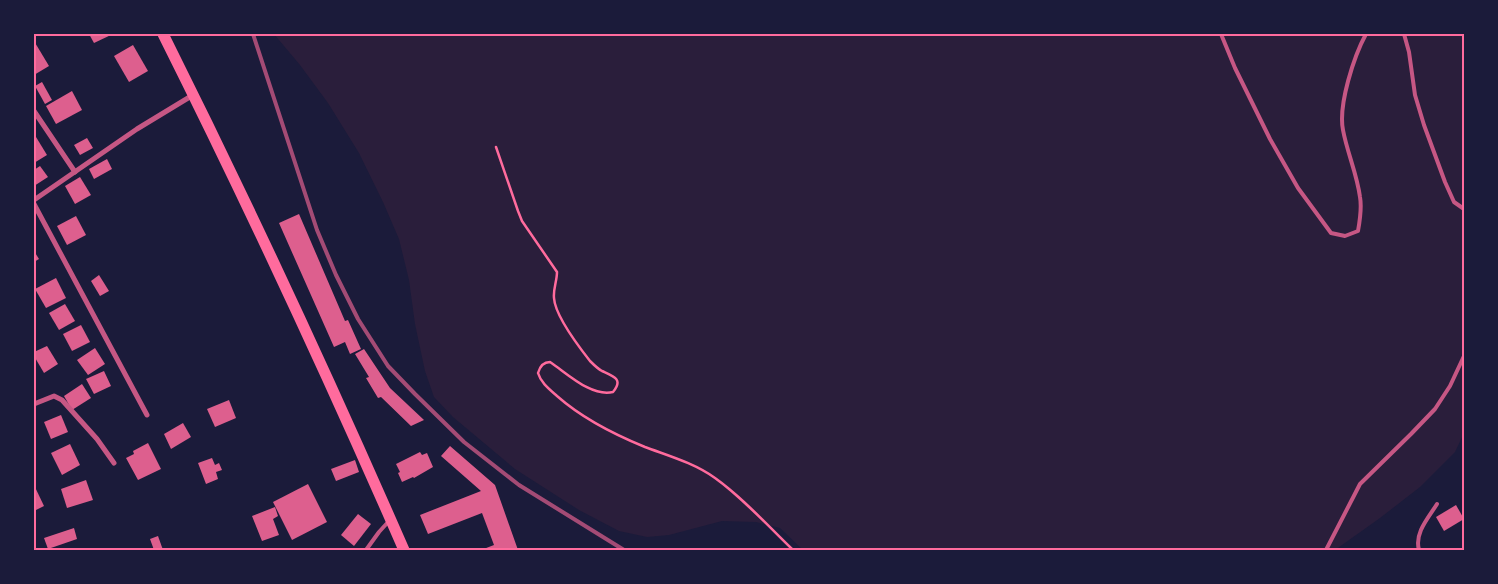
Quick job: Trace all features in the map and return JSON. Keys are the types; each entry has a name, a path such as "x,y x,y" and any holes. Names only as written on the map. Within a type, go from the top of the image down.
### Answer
{"main road":[{"path":"164,34 314,348 404,550"}],"street":[{"path":"147,415 34,202 137,129 194,94"},
{"path":"34,111 75,172"},
{"path":"34,404 54,396 62,400 97,439 114,462"}],"lane":[{"path":"1221,34 1238,75 1270,139 1298,188 1331,233 1345,236 1358,231 1361,214 1356,178 1342,128 1344,106 1358,47 1366,34"},
{"path":"1404,34 1409,52 1415,95 1424,125 1454,202 1464,209"},
{"path":"1326,550 1360,484 1435,409 1450,386 1464,356"},
{"path":"1419,550 1421,530 1437,504"},
{"path":"366,550 379,532 391,520"}],"path":[{"path":"496,147 522,221 557,272 553,293 560,318 596,368 615,376 618,382 613,392 602,392 586,386 550,362 546,362 538,373 544,385 573,410 603,428 695,466 714,478 746,505 793,550"}],"shaded area":[{"path":"274,34 1464,34 1464,433 1455,452 1420,487 1335,550 803,550 780,528 756,522 722,521 669,535 647,537 619,531 579,510 515,469 453,417 434,397 425,371 415,324 409,280 399,239 383,202 359,153 328,103"}],"building":[{"path":"89,34 113,34 94,43"},
{"path":"34,41 49,66 34,75"},
{"path":"133,45 148,71 129,82 114,56"},
{"path":"42,82 52,100 45,104 35,86"},
{"path":"72,91 82,110 56,124 46,106"},
{"path":"36,137 47,155 34,163 34,138"},
{"path":"87,138 93,148 80,155 74,145"},
{"path":"107,159 112,169 94,179 89,169"},
{"path":"40,166 48,177 34,186 34,170"},
{"path":"80,177 91,195 75,204 65,186"},
{"path":"299,214 345,321 348,320 361,349 350,354 345,342 334,347 279,223"},
{"path":"76,216 86,235 67,245 57,226"},
{"path":"34,251 39,259 34,262"},
{"path":"99,275 109,291 100,296 91,281"},
{"path":"56,278 66,298 46,308 35,289"},
{"path":"65,304 75,321 59,330 49,313"},
{"path":"81,325 90,342 72,351 63,334"},
{"path":"47,346 58,364 44,373 34,356 34,352"},
{"path":"95,348 105,364 88,375 77,360"},
{"path":"364,349 390,388 424,420 411,426 381,397 378,398 366,378 369,377 355,354"},
{"path":"104,371 111,386 94,394 86,379"},
{"path":"82,384 91,398 72,410 64,396"},
{"path":"229,400 236,418 215,427 207,409"},
{"path":"61,415 68,432 51,439 44,422"},
{"path":"183,423 191,437 171,449 164,434"},
{"path":"148,443 161,469 138,480 126,458 134,454 133,451"},
{"path":"70,444 80,465 62,475 51,453"},
{"path":"450,446 495,485 518,550 481,550 494,545 482,513 428,534 420,515 481,491 441,456"},
{"path":"420,452 422,455 427,453 433,467 414,478 402,482 396,464"},
{"path":"212,458 215,465 219,463 222,470 216,472 218,479 206,484 198,463"},
{"path":"355,460 359,472 336,481 331,469"},
{"path":"86,480 93,500 67,508 61,489"},
{"path":"308,484 327,522 292,540 273,502"},
{"path":"34,485 44,506 34,511"},
{"path":"1456,505 1464,519 1444,531 1436,517"},
{"path":"275,507 278,516 273,519 279,535 262,541 252,516"},
{"path":"358,514 371,524 354,546 341,535"},
{"path":"74,528 77,539 48,549 44,538"},
{"path":"158,536 163,550 154,550 150,539"}],"railway":[{"path":"253,34 317,230 336,275 358,319 388,366 464,442 519,485 624,550"}]}
